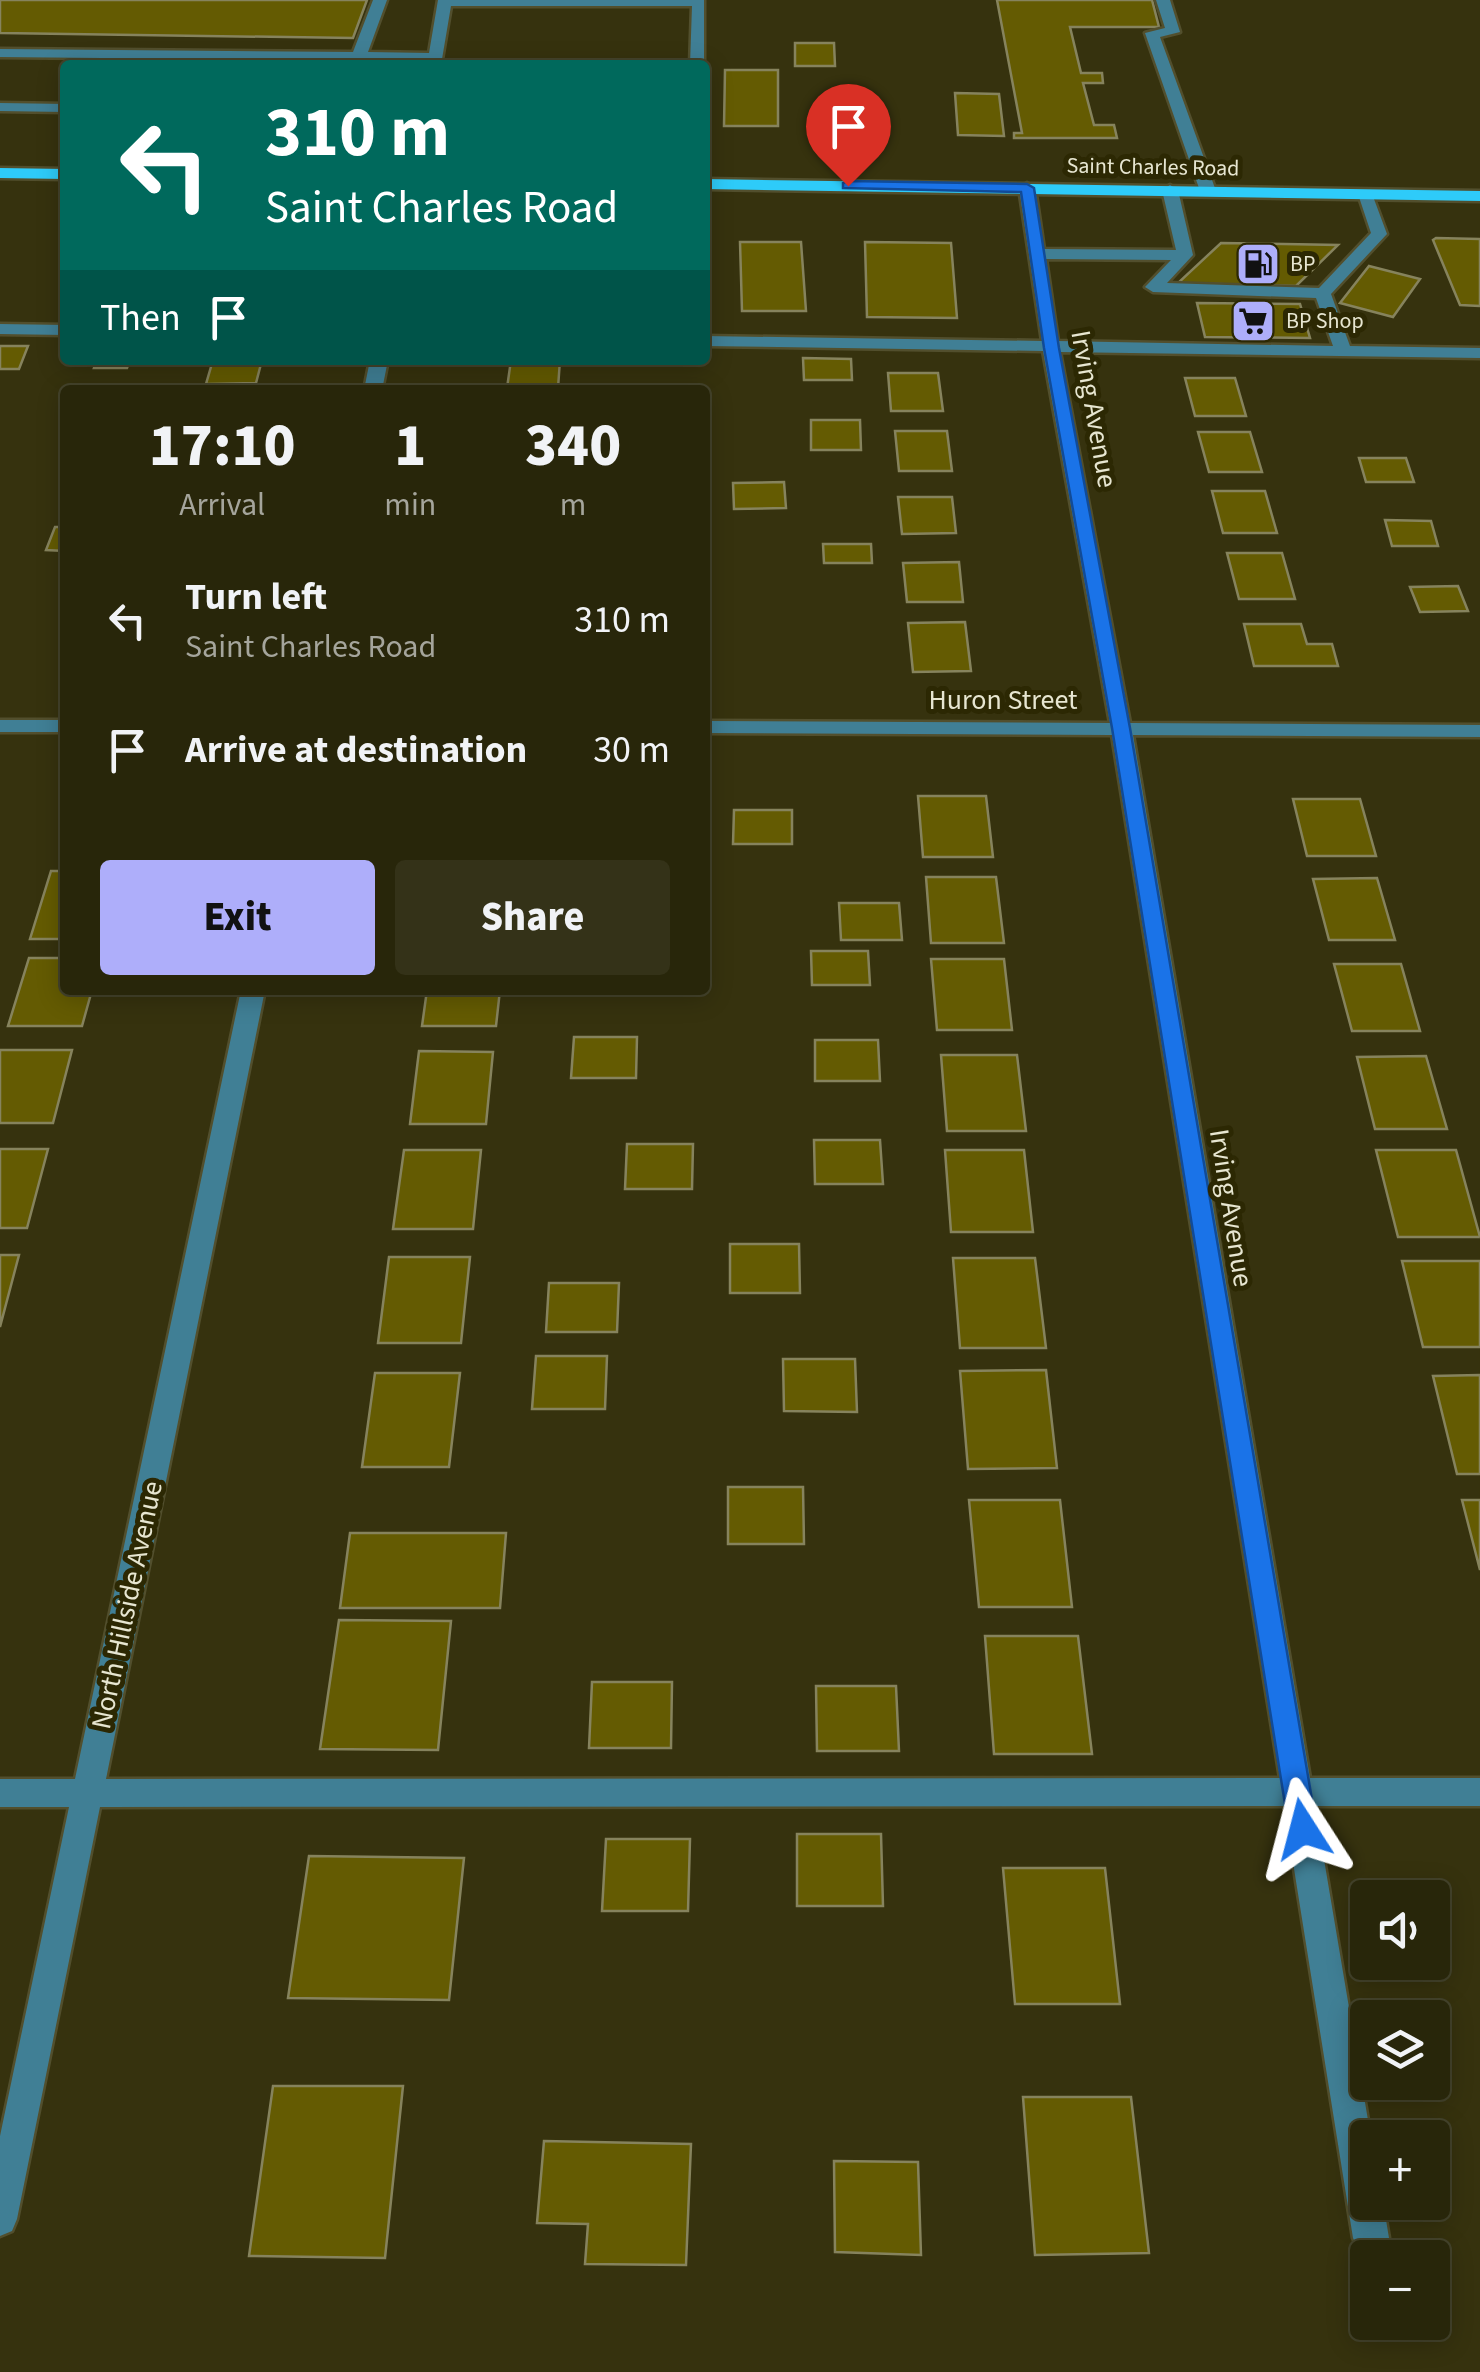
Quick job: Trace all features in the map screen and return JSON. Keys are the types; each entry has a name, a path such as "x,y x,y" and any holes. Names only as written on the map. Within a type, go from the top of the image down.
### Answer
{"main road":[{"path":"0,173 60,174"},
{"name":"Saint Charles Road","path":"710,184 1480,196"}],"street":[{"path":"359,56 380,0"},
{"path":"1163,0 1173,32 1152,33 1208,191"},
{"path":"435,60 445,1 700,2 697,60"},
{"path":"0,53 420,60"},
{"path":"0,107 60,108"},
{"name":"Irving Avenue","path":"1027,188 1051,348 1121,728 1371,2238"},
{"path":"1170,190 1184,256"},
{"path":"1184,256 1153,288 1323,293 1378,234 1366,194"},
{"path":"1037,254 1184,256"},
{"path":"1323,293 1342,351"},
{"path":"0,329 60,330"},
{"path":"710,341 1480,353"},
{"path":"0,726 60,726"},
{"name":"Huron Street","path":"710,727 1480,731"},
{"name":"North Hillside Avenue","path":"0,2219 252,995"},
{"path":"0,1792 1480,1792"}],"building":[{"path":"0,0 367,0 353,38 0,33"},
{"path":"997,0 1152,0 1159,27 1070,27 1081,73 1102,73 1103,83 1083,83 1094,125 1114,125 1117,138 1014,138 1014,133 1022,133"},
{"path":"795,43 834,43 835,66 795,66"},
{"path":"725,70 778,70 778,126 724,126"},
{"path":"955,93 999,94 1004,136 958,135"},
{"path":"1480,239 1480,306 1460,305 1433,240"},
{"path":"740,242 801,242 806,311 742,311"},
{"path":"865,242 951,243 957,318 867,317"},
{"name":"BP","path":"1221,243 1338,245 1296,286 1178,283"},
{"path":"1369,266 1420,279 1393,317 1340,303"},
{"name":"BP Shop","path":"1197,303 1300,304 1310,338 1205,337"},
{"path":"0,346 28,346 19,369 0,369"},
{"path":"803,358 851,359 852,380 804,380"},
{"path":"95,365 128,365 127,368 94,368"},
{"path":"212,365 261,365 256,383 206,384"},
{"path":"510,365 560,365 558,385 507,385"},
{"path":"888,373 938,373 943,411 891,411"},
{"path":"1185,378 1235,378 1246,416 1195,416"},
{"path":"811,420 860,420 861,450 811,450"},
{"path":"895,431 947,431 952,471 899,471"},
{"path":"1198,432 1250,432 1262,472 1209,472"},
{"path":"1359,458 1406,458 1414,482 1366,482"},
{"path":"784,482 786,508 734,509 733,483"},
{"path":"1212,491 1265,491 1277,533 1223,533"},
{"path":"898,497 952,497 956,533 902,534"},
{"path":"1385,520 1431,521 1438,546 1392,546"},
{"path":"55,527 60,527 60,551 46,550"},
{"path":"823,544 871,544 872,563 824,563"},
{"path":"1227,553 1282,553 1295,599 1239,599"},
{"path":"959,562 963,602 907,602 903,563"},
{"path":"1458,586 1468,611 1420,612 1410,587"},
{"path":"965,622 971,671 913,672 908,623"},
{"path":"1244,624 1301,624 1307,644 1332,644 1338,666 1254,666"},
{"path":"918,796 986,796 993,857 923,857"},
{"path":"1293,799 1360,799 1376,856 1307,856"},
{"path":"734,810 792,810 792,844 733,844"},
{"path":"51,871 60,871 60,939 30,939"},
{"path":"926,877 996,877 1004,943 931,943"},
{"path":"1377,878 1395,940 1329,940 1313,879"},
{"path":"839,903 899,903 902,940 841,940"},
{"path":"811,951 868,951 870,985 812,985"},
{"path":"29,958 60,958 60,995 91,995 82,1026 8,1026"},
{"path":"931,959 1004,959 1012,1030 937,1030"},
{"path":"1334,964 1401,964 1420,1031 1352,1031"},
{"path":"426,995 499,995 496,1026 422,1026"},
{"path":"574,1037 637,1037 636,1078 571,1078"},
{"path":"815,1040 878,1040 880,1081 815,1081"},
{"path":"0,1050 72,1050 53,1123 0,1123"},
{"path":"419,1051 493,1052 486,1124 410,1124"},
{"path":"941,1055 1017,1055 1026,1131 947,1131"},
{"path":"1426,1056 1447,1129 1375,1129 1357,1057"},
{"path":"814,1140 880,1140 883,1184 815,1184"},
{"path":"627,1144 693,1144 692,1189 625,1189"},
{"path":"0,1149 48,1149 27,1228 0,1228"},
{"path":"404,1150 481,1150 473,1229 393,1229"},
{"path":"945,1150 1024,1150 1033,1232 951,1232"},
{"path":"1376,1150 1456,1150 1480,1237 1398,1237"},
{"path":"730,1244 799,1244 800,1293 730,1293"},
{"path":"0,1255 19,1255 0,1327"},
{"path":"389,1257 470,1257 461,1343 378,1343"},
{"path":"953,1258 1035,1258 1046,1348 960,1348"},
{"path":"1402,1261 1480,1261 1480,1347 1423,1347"},
{"path":"549,1283 619,1283 617,1332 546,1332"},
{"path":"536,1356 607,1356 605,1409 532,1409"},
{"path":"783,1359 855,1359 857,1412 784,1411"},
{"path":"1046,1370 1057,1468 968,1469 960,1371"},
{"path":"375,1373 460,1373 449,1467 362,1467"},
{"path":"1480,1375 1480,1474 1457,1474 1433,1376"},
{"path":"728,1487 803,1487 804,1544 728,1544"},
{"path":"969,1500 1060,1500 1072,1607 979,1607"},
{"path":"1462,1500 1480,1500 1480,1570"},
{"path":"350,1533 506,1533 500,1608 340,1608"},
{"path":"339,1620 451,1621 438,1750 320,1749"},
{"path":"985,1636 1078,1636 1092,1754 994,1754"},
{"path":"592,1682 672,1682 671,1748 589,1748"},
{"path":"816,1686 896,1686 899,1751 817,1751"},
{"path":"797,1834 881,1834 883,1906 797,1906"},
{"path":"606,1839 690,1839 688,1911 602,1911"},
{"path":"309,1856 464,1858 449,2000 288,1998"},
{"path":"1003,1868 1105,1868 1120,2004 1015,2004"},
{"path":"273,2086 403,2086 385,2258 249,2256"},
{"path":"1023,2097 1131,2097 1149,2253 1035,2255"},
{"path":"544,2141 691,2144 686,2265 585,2264 588,2224 537,2223"},
{"path":"834,2161 918,2162 921,2255 835,2252"}],"place":[{"name":"BP","path":"1258,264"},
{"name":"BP Shop","path":"1253,321"}],"route":[{"path":"848,186 1027,188 1051,348 1121,728 1303,1829"}]}
